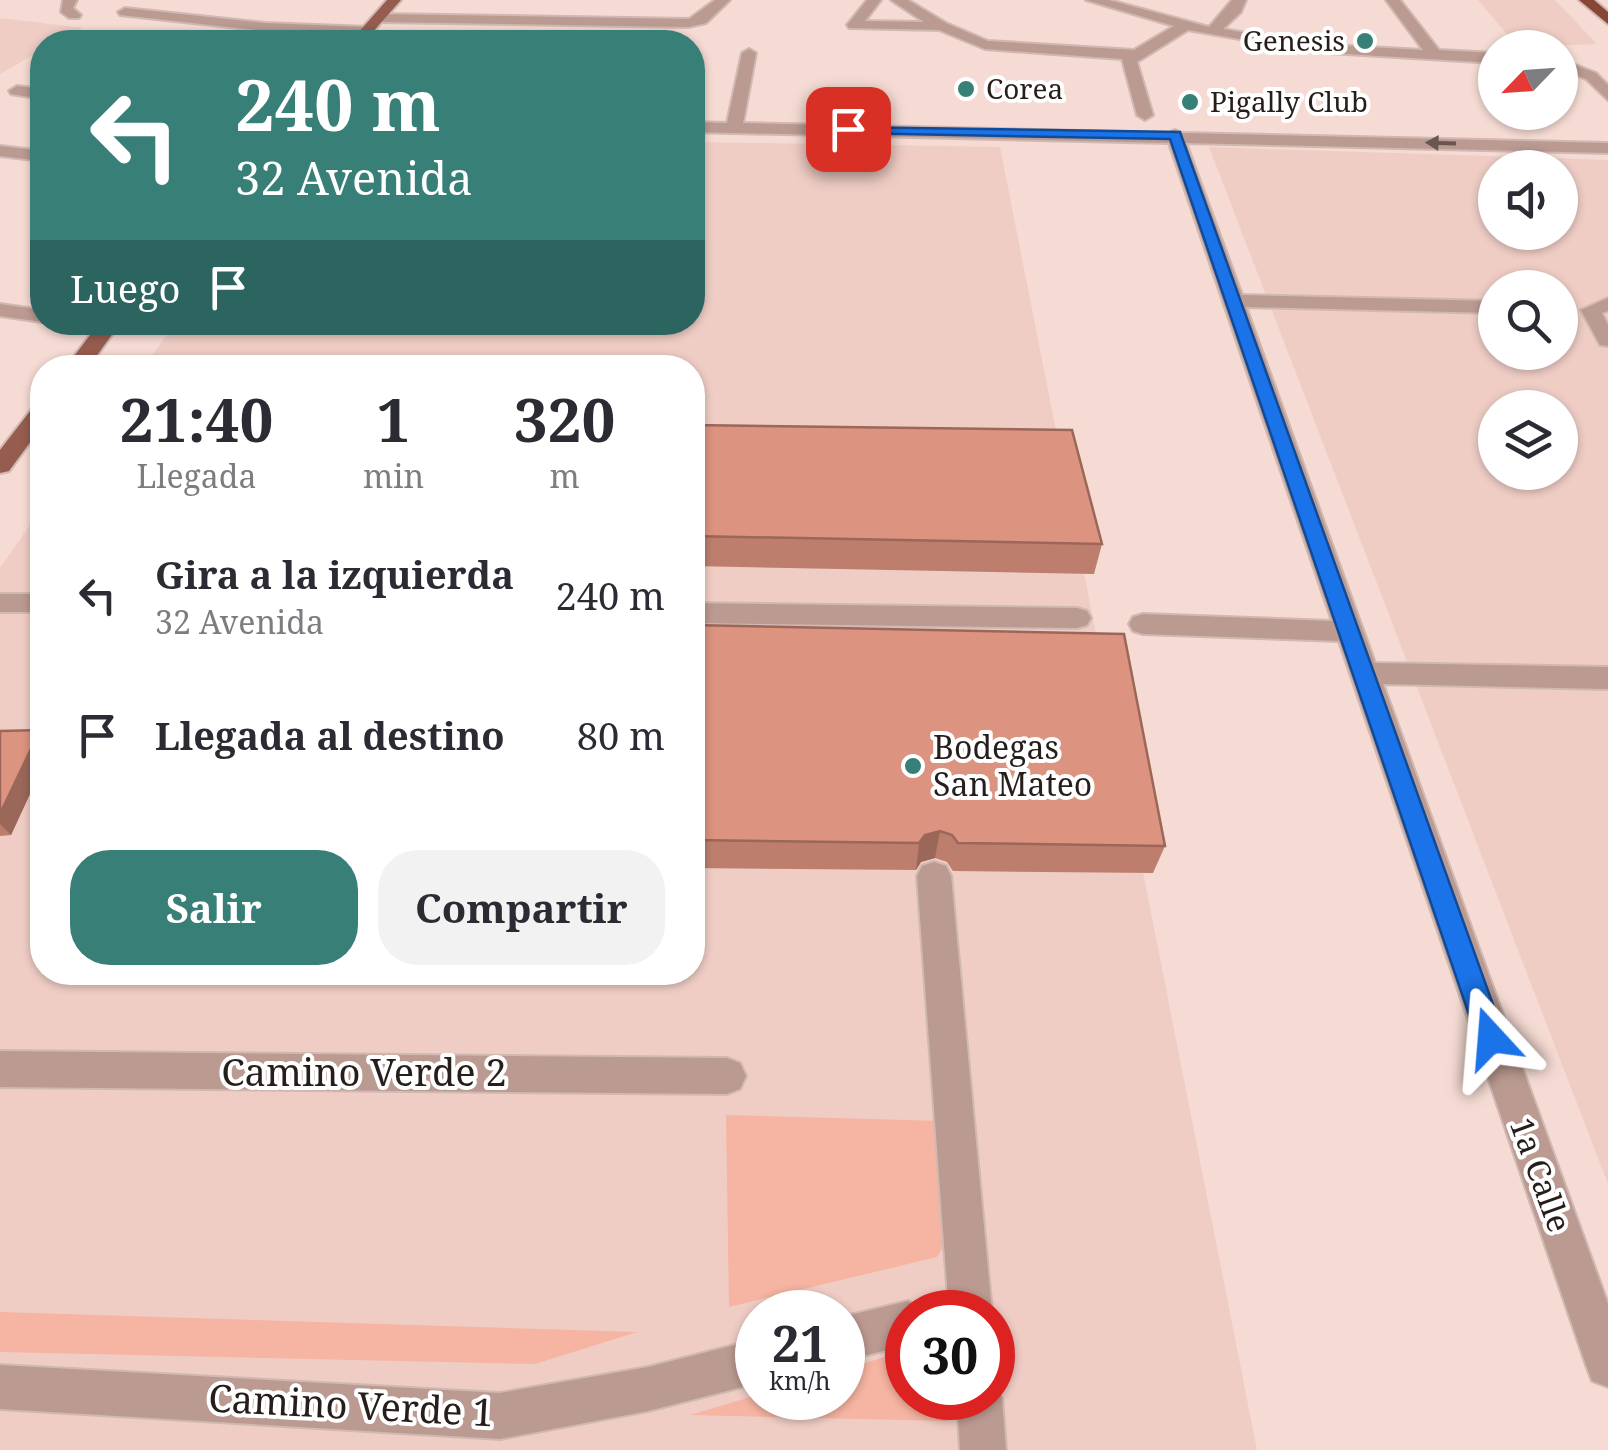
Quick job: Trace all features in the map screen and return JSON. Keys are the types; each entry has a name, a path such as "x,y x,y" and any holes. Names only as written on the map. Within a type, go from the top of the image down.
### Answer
{"highway":[{"path":"1586,0 1608,20"}],"main road":[{"path":"368,30 394,0"},
{"path":"0,466 30,427"}],"street":[{"path":"557,20 569,0"},
{"path":"378,18 701,20 723,0"},
{"path":"874,0 854,25 941,26"},
{"path":"898,0 941,26 997,48 1138,55"},
{"path":"1093,0 1212,32 1313,48 1478,57"},
{"path":"1212,32 1236,9 1239,0"},
{"path":"1393,0 1436,56"},
{"path":"125,12 294,30"},
{"path":"1145,115 1129,60 1185,26"},
{"path":"734,127 749,53"},
{"path":"1578,65 1608,68"},
{"path":"1578,71 1591,76 1608,95"},
{"path":"17,92 30,93"},
{"path":"705,126 1607,148"},
{"name":"1a Calle","path":"1175,135 1608,1366"},
{"path":"0,151 30,155"},
{"path":"1234,301 1478,307"},
{"path":"1608,304 1591,310 1592,319 1608,340"},
{"path":"0,310 30,314"},
{"path":"705,613 1077,618"},
{"path":"1143,624 1347,631"},
{"path":"1362,674 1608,678"},
{"path":"934,876 962,1290"},
{"name":"Camino Verde 2","path":"0,1070 728,1076"},
{"name":"Camino Verde 1","path":"0,1387 500,1416 648,1389 735,1367"},
{"path":"981,1420 983,1450"}],"shaded area":[{"path":"1478,0 1555,0 1597,44 1578,45 1578,30 1504,30"},
{"path":"0,18 83,28 30,30 30,57 0,74"},
{"path":"705,142 1000,147 1257,1450 0,1450 0,568 30,525 30,985 705,985 705,355 152,355 167,335 705,335"},
{"path":"1209,147 1478,156 1478,250 1578,250 1578,159 1608,160 1608,1184"},
{"path":"726,1115 942,1121 955,1228 937,1257 800,1290 735,1290 735,1306 729,1307"},
{"path":"0,1312 637,1332 535,1364 0,1352"},
{"path":"885,1357 885,1420 865,1419 865,1363"},
{"path":"735,1402 735,1416 690,1415"}],"building":[{"path":"705,425 1072,430 1102,544 705,536"},
{"name":"Bodegas San Mateo","path":"705,625 1124,634 1165,846 958,843 952,835 940,831 925,835 919,843 705,840"},
{"path":"30,730 30,751 0,814 0,731"}],"place":[{"name":"Genesis","path":"1365,41"},
{"name":"Corea","path":"966,89"},
{"name":"Pigally Club","path":"1190,102"},
{"name":"Bodegas San Mateo","path":"913,766"}],"route":[{"path":"848,129 1175,135 1491,1038"}]}
